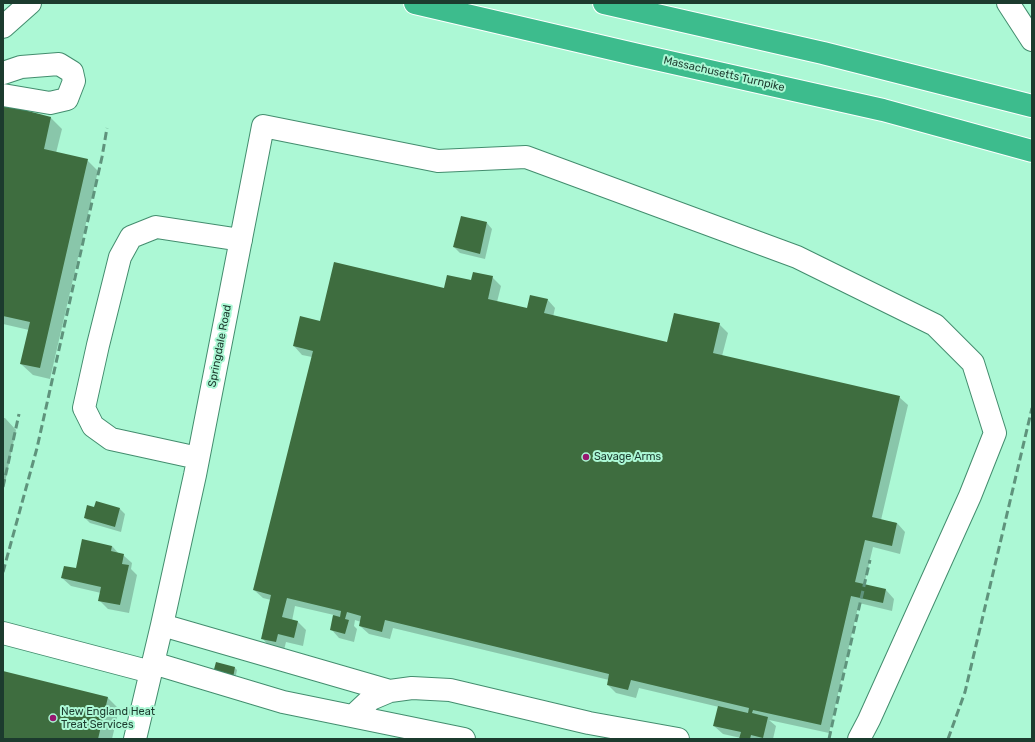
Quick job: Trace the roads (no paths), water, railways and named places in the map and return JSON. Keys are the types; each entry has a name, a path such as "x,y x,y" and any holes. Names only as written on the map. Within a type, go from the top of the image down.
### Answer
{"highway":[{"name":"Massachusetts Turnpike","path":"415,3 883,110 1032,151"},
{"path":"604,3 823,53 1032,106"}],"street":[{"path":"3,27 30,3"},
{"path":"1010,3 1032,19"},
{"path":"1010,3 1032,40"},
{"path":"3,73 21,67 58,64 72,72 74,81 67,99 50,103 3,94"},
{"name":"Springdale Road","path":"135,739 162,625 196,466 263,126 438,161 526,157 797,257 935,325 973,363 995,433 970,496 869,720 859,739"},
{"path":"196,466 111,439 93,426 84,408 120,257 131,237 156,227 241,240"},
{"path":"162,625 390,691"},
{"path":"3,633 152,668 283,702 353,716 379,730 464,739"},
{"path":"353,716 371,699 390,691 412,688 450,690 589,723 678,739"}],"railway":[{"path":"3,572 37,448 102,157 107,128"},
{"path":"948,739 965,692 1032,408"},
{"path":"3,487 19,414"},
{"path":"829,739 870,560"}],"place":[{"name":"Savage Arms","path":"586,457"},
{"name":"New England Heat Treat Services","path":"53,718"}]}
